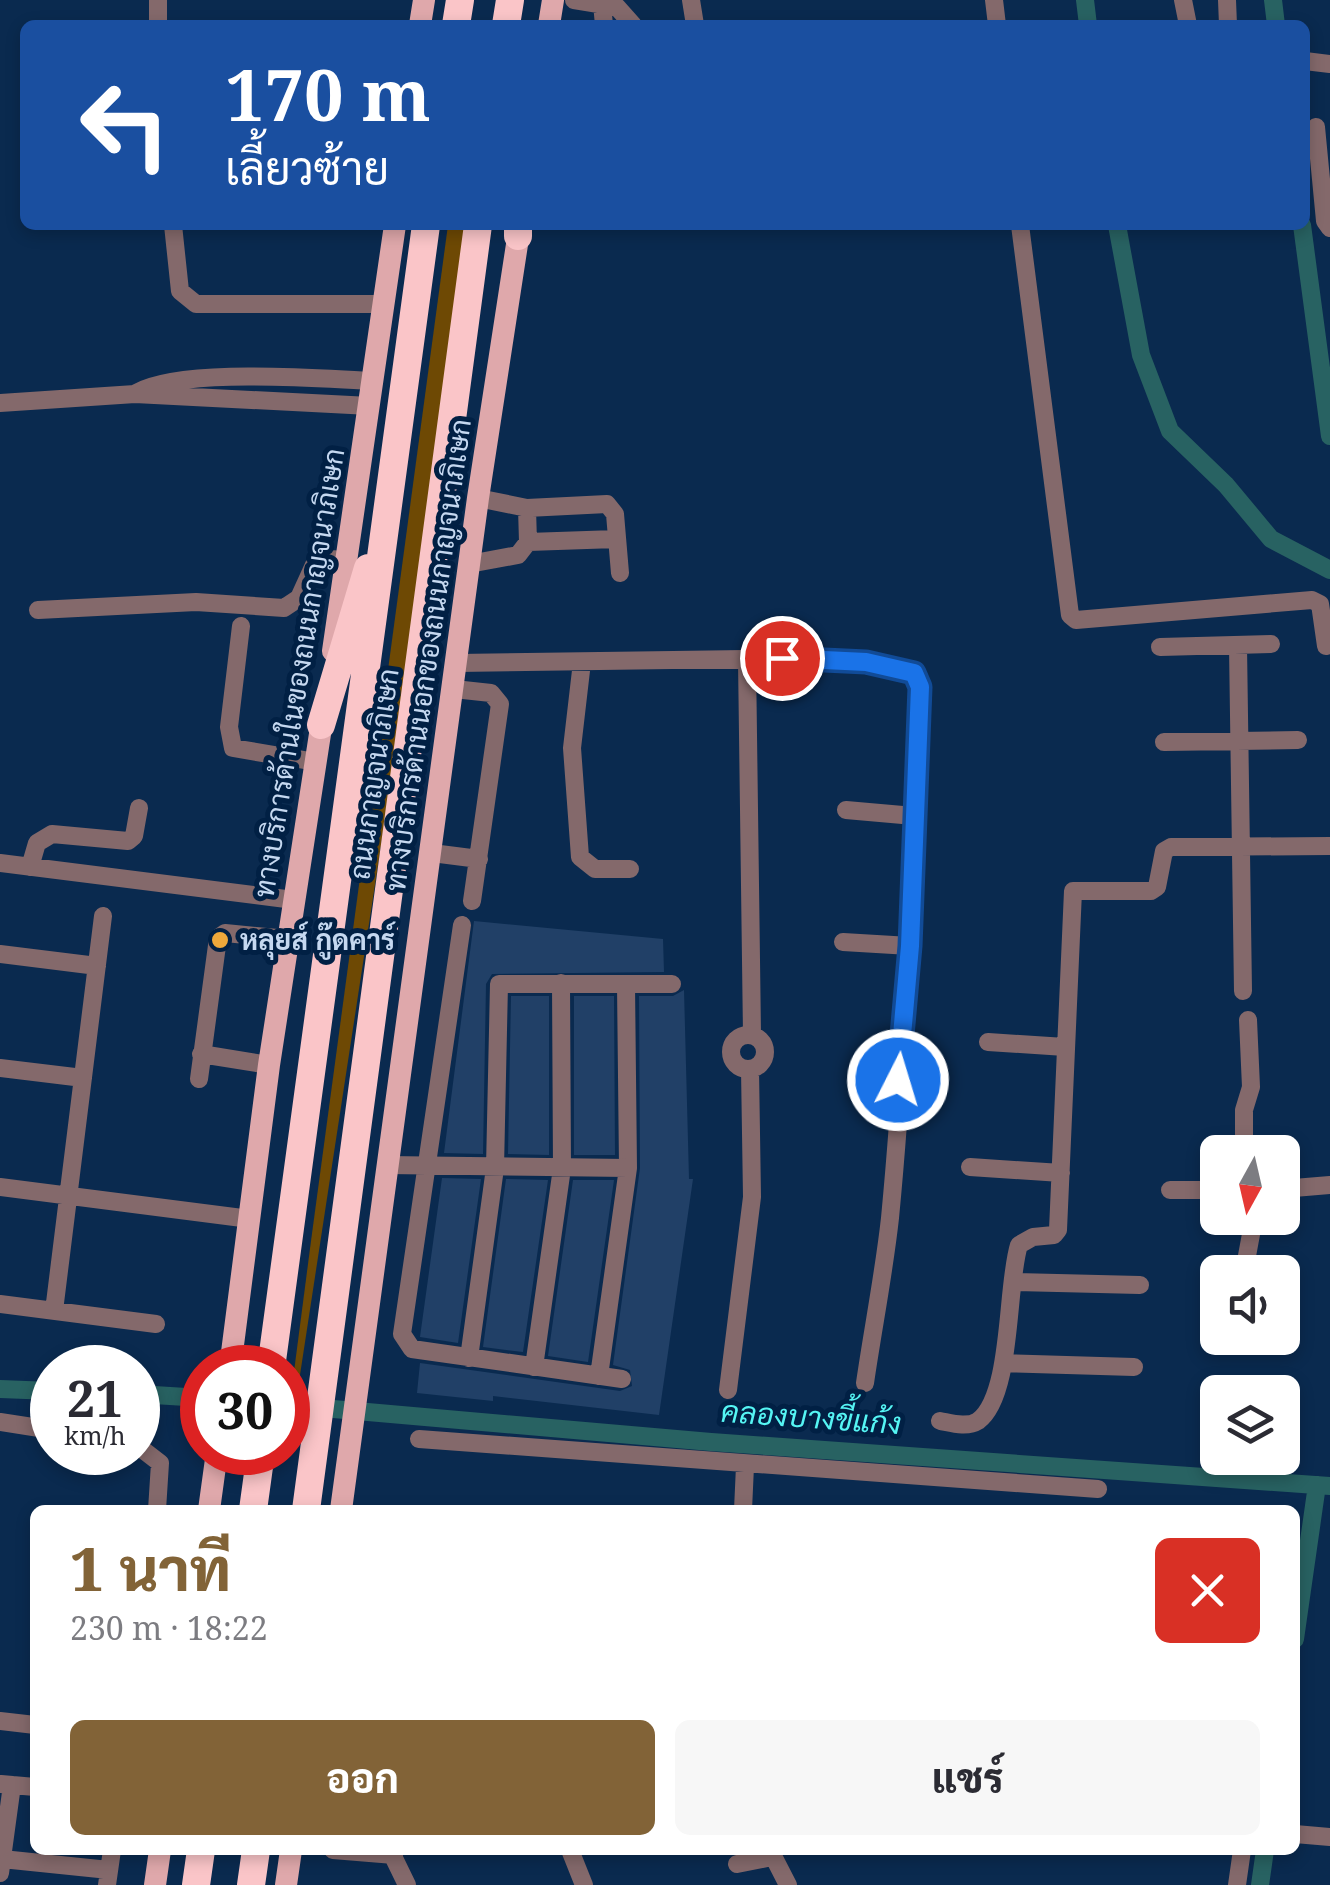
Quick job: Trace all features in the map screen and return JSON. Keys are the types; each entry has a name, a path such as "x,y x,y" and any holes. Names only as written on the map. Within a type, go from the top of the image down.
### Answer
{"highway":[{"name":"ถนนกาญจนาภิเษก","path":"274,1345 373,639 425,230"},
{"name":"ถนนกาญจนาภิเษก","path":"306,1505 426,639 477,230"},
{"path":"321,725 388,500"},
{"path":"254,1502 257,1475"},
{"path":"196,1885 200,1855"},
{"path":"251,1885 255,1855"}],"main road":[{"name":"ทางบริการด้านในของถนนกาญจนาภิเษก","path":"233,1345 269,1065 394,230"},
{"name":"ทางบริการด้านนอกของถนนกาญจนาภิเษก","path":"342,1505 386,1165 518,230"},
{"path":"210,1500 214,1475"},
{"path":"156,1885 159,1855"},
{"path":"286,1885 290,1855"}],"street":[{"path":"574,0 617,7 629,20"},
{"path":"602,4 604,20"},
{"path":"1316,127 1325,222 1330,228"},
{"path":"174,230 180,291 196,304 385,304"},
{"path":"1023,230 1070,616 1076,620 1122,619 1312,600 1320,604 1326,646 1330,646"},
{"path":"135,394 149,386 228,379 374,381"},
{"path":"0,403 135,394 370,406"},
{"path":"478,498 526,508 606,504 615,514 620,573"},
{"path":"469,564 518,555 528,542 526,508"},
{"path":"528,542 616,539"},
{"path":"38,610 165,602 284,608 299,598 314,566 329,558 347,560"},
{"path":"242,626 230,726 233,748 316,762"},
{"path":"1160,647 1271,644"},
{"path":"1238,646 1243,991"},
{"path":"457,663 818,658 894,666 914,673 920,687 910,946 890,1222 865,1383"},
{"path":"728,1390 752,1197 750,1069 762,1062 766,1051 752,1036 747,659"},
{"path":"582,662 572,748 580,858 595,869 630,869"},
{"path":"454,689 491,694 500,704 472,901"},
{"path":"1164,742 1298,740"},
{"path":"30,867 38,843 52,834 128,841 134,836 139,808"},
{"path":"846,810 914,816"},
{"path":"940,1420 976,1422 993,1395 1003,1364 1019,1246 1058,1230 1072,891 1151,891 1158,887 1164,851 1171,847 1330,846"},
{"path":"432,852 479,859"},
{"path":"0,863 294,900"},
{"path":"54,1311 103,916"},
{"path":"462,925 430,1167 402,1334 412,1350 622,1379"},
{"path":"199,1079 218,938 225,933 288,939"},
{"path":"843,942 910,946"},
{"path":"0,954 97,966"},
{"path":"469,1358 496,1168 498,987 502,982 672,984"},
{"path":"534,1367 562,1168 561,983"},
{"path":"600,1376 628,1168 626,984"},
{"path":"1244,1135 1244,1110 1251,1088 1248,1020"},
{"path":"988,1042 1064,1047"},
{"path":"202,1054 269,1065"},
{"path":"0,1068 83,1078"},
{"path":"386,1165 628,1168"},
{"path":"970,1167 1060,1173"},
{"path":"0,1186 250,1219"},
{"path":"1300,1188 1330,1186"},
{"path":"1170,1190 1200,1190"},
{"path":"1014,1282 1140,1285"},
{"path":"0,1304 156,1324"},
{"path":"1003,1364 1134,1367"},
{"path":"0,1422 30,1427"},
{"path":"419,1439 1098,1489"},
{"path":"744,1505 745,1466"},
{"path":"158,1505 159,1475"},
{"path":"0,1720 30,1724"},
{"path":"6,1784 1,1866 108,1878"},
{"path":"1300,1834 1330,1837"},
{"path":"393,1855 407,1885"},
{"path":"572,1855 584,1885"},
{"path":"737,1864 765,1855"},
{"path":"772,1855 788,1885"},
{"path":"1237,1885 1241,1855"}],"shaded area":[{"path":"447,230 466,230 387,806 305,1345 298,1345"}],"building":[{"path":"474,921 663,939 664,972 492,974 486,984 483,1154 444,1153"},
{"path":"684,990 689,1179 693,1179 659,1415 493,1396 493,1401 417,1393 420,1363 620,1391 632,1386 630,1370 613,1365 640,1168 639,996 673,996"},
{"path":"511,996 549,996 549,1155 508,1154"},
{"path":"574,996 614,996 615,1155 574,1155"},
{"path":"442,1178 481,1179 458,1343 420,1337"},
{"path":"506,1179 548,1180 523,1352 483,1347"},
{"path":"573,1180 614,1180 588,1362 548,1356"}],"waterway":[{"path":"1085,0 1087,20"},
{"path":"1273,0 1275,20"},
{"path":"1118,230 1141,355 1170,431 1226,485 1271,539 1330,570"},
{"path":"1303,230 1330,436"},
{"name":"คลองบางขี้แก้ง","path":"0,1389 30,1390"},
{"name":"คลองบางขี้แก้ง","path":"160,1395 180,1397"},
{"name":"คลองบางขี้แก้ง","path":"310,1407 711,1442 1330,1486"},
{"path":"1300,1604 1317,1485"},
{"path":"1260,1885 1264,1855"}],"place":[{"name":"หลุยส์ กู๊ดคาร์","path":"220,940"}],"route":[{"path":"782,658 894,666 914,673 920,687 910,946 898,1080"}]}
